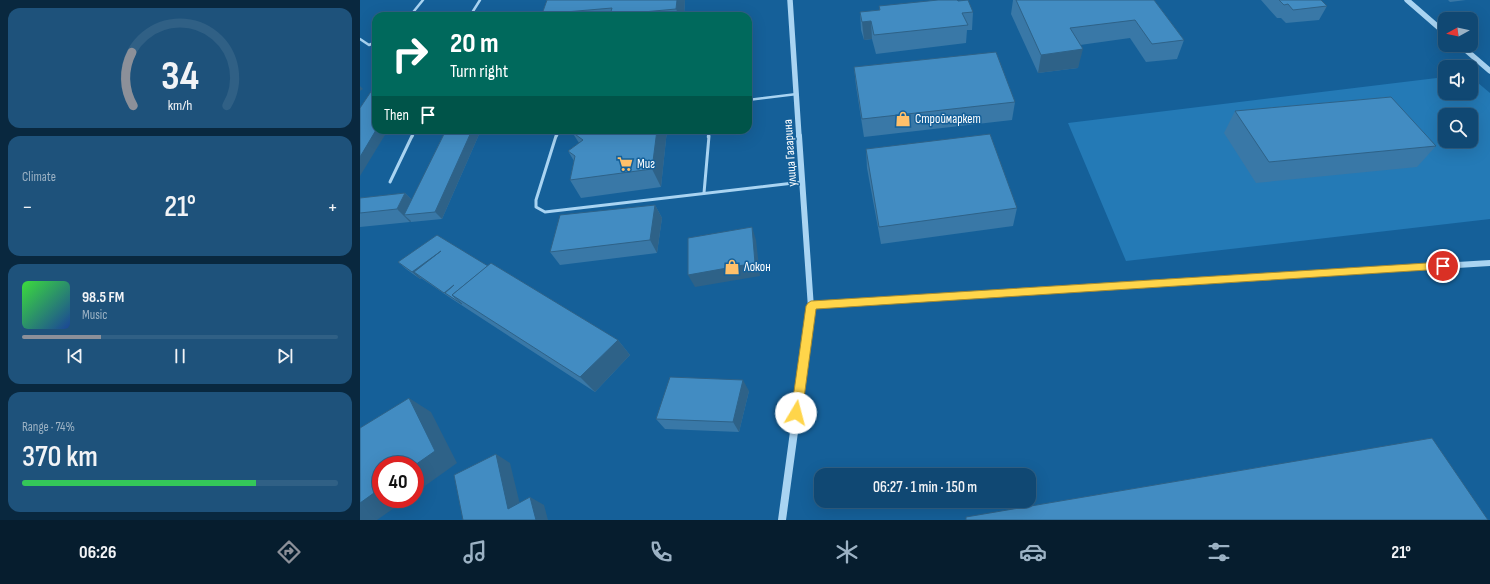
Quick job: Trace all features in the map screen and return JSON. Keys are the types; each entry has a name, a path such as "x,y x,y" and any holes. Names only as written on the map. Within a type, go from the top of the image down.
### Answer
{"street":[{"name":"улица Гагарина","path":"782,520 811,306 790,0"},
{"path":"1407,0 1438,27"},
{"path":"1468,52 1490,71"},
{"path":"811,306 1490,263"}],"lane":[{"path":"413,12 423,0"},
{"path":"472,12 480,0"},
{"path":"360,39 369,45 372,44"},
{"path":"752,100 797,94"},
{"path":"390,182 413,134"},
{"path":"557,134 536,200 536,207 545,212 803,182"},
{"path":"704,193 709,134"}],"shaded area":[{"path":"1438,78 1438,100 1478,100 1478,83 1490,93 1490,219 1126,261 1068,123"}],"building":[{"path":"547,0 677,0 676,9 643,12 611,12 612,8 565,12 543,12"},
{"path":"938,0 968,0 973,12 962,13 968,25 874,35 871,21 862,22 860,12 880,10 879,6"},
{"path":"1016,0 1154,0 1184,40 1152,44 1135,20 1070,28 1083,49 1041,55"},
{"path":"1279,0 1321,0 1327,6 1293,10 1288,4 1284,5"},
{"path":"996,52 1015,102 862,119 854,67"},
{"path":"372,90 372,134 374,134 360,157 360,108"},
{"path":"1391,97 1436,146 1269,162 1235,111"},
{"path":"444,134 470,134 435,212 404,215"},
{"path":"575,134 656,134 652,169 570,180 575,156 568,151 583,140"},
{"path":"990,134 1017,208 879,227 866,149"},
{"path":"405,193 397,209 360,213 360,198"},
{"path":"655,205 650,240 550,252 560,215"},
{"path":"752,227 755,263 688,275 688,238"},
{"path":"437,235 488,266 452,295 462,304 445,293 454,285 444,293 414,272 441,251 412,272 398,262"},
{"path":"491,263 618,340 580,377 452,295"},
{"path":"670,377 743,380 733,422 656,419"},
{"path":"409,398 435,451 424,459 424,456 372,456 372,494 360,503 360,428"},
{"path":"1432,438 1488,520 966,520 966,517 1019,508 1036,508 1036,505"},
{"path":"496,454 508,509 530,497 536,520 463,520 454,475"}],"place":[{"name":"Строймаркет","path":"903,119"},
{"name":"Миг","path":"625,164"},
{"name":"Локон","path":"732,267"}],"route":[{"path":"796,413 811,306 1443,266"}]}
